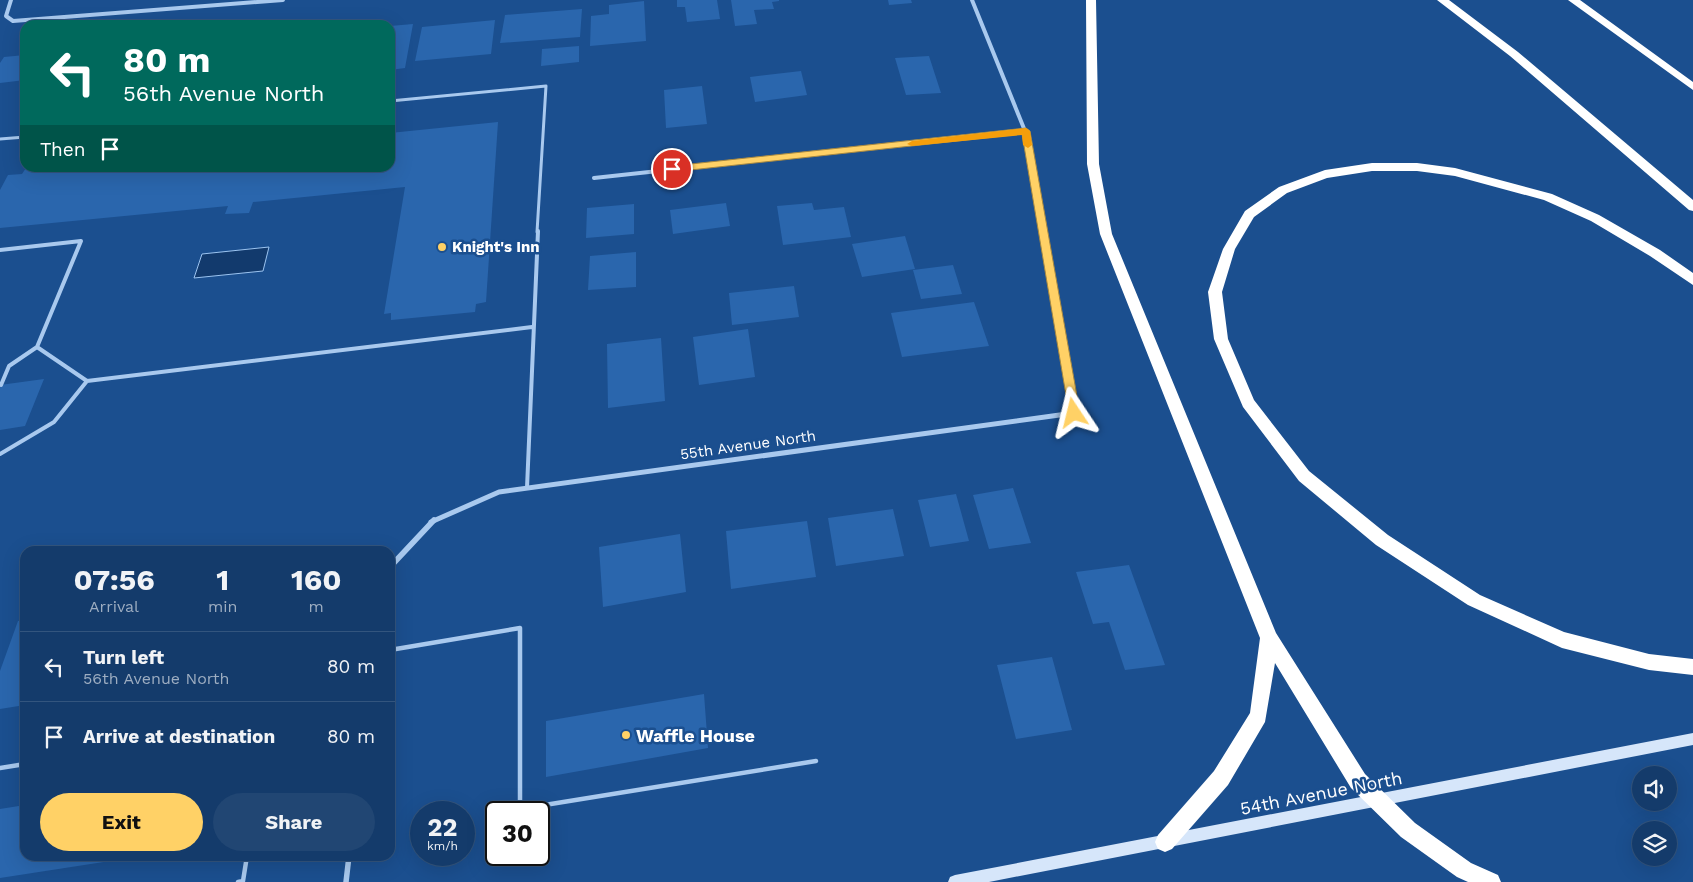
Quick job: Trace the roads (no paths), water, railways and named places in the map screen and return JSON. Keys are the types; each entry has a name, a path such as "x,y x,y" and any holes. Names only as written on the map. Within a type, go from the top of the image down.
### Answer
{"highway":[{"path":"1091,0 1093,164 1106,234 1269,638 1358,781 1408,830 1464,870 1492,882"},
{"path":"1442,0 1514,54 1693,207"},
{"path":"1572,0 1693,87"},
{"path":"1693,280 1655,253 1595,218 1548,197 1455,172 1417,167 1372,167 1325,174 1283,190 1250,214 1229,249 1216,292 1221,339 1248,403 1304,476 1382,540 1474,600 1562,640 1648,662 1693,667"},
{"path":"1165,842 1221,778 1259,716 1269,638"}],"main road":[{"name":"54th Avenue North","path":"955,882 1693,739"}],"street":[{"path":"11,0 6,16 13,21 20,21"},
{"path":"29,20 283,0"},
{"path":"594,178 1026,131 972,0"},
{"name":"55th Avenue North","path":"395,561 430,522 498,492 1074,413 1026,131"},
{"path":"346,882 348,861"}],"lane":[{"path":"395,101 546,86 532,327 527,488"},
{"path":"0,140 20,138"},
{"path":"0,250 81,241 37,348 9,366 1,385"},
{"path":"37,348 87,381 532,327"},
{"path":"0,454 54,422 87,381"},
{"path":"395,649 520,628 520,809 816,761"},
{"path":"0,768 20,765"},
{"path":"238,882 243,881 246,861"}],"water":[{"path":"269,247 263,271 194,278 202,254"}],"place":[{"name":"Knight's Inn","path":"442,247"},
{"name":"Waffle House","path":"626,735"}]}
